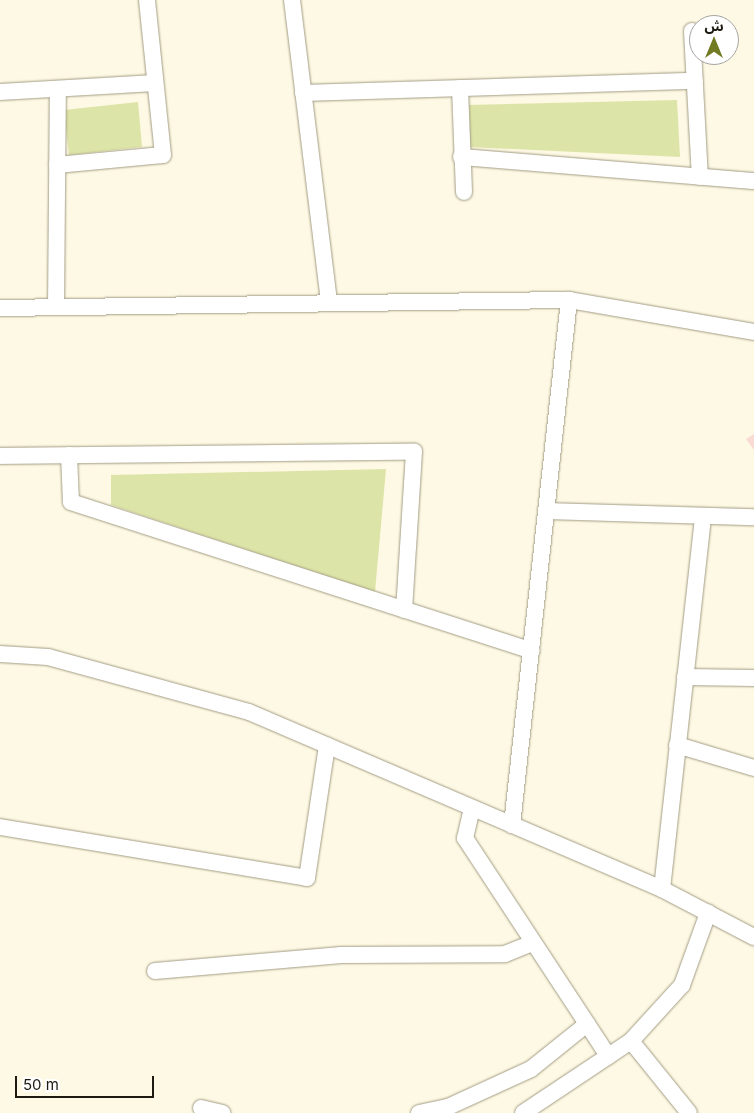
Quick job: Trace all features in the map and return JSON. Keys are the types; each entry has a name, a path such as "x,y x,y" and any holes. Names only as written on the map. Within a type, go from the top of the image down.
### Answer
{"street":[{"path":"57,165 163,155 147,0"},
{"path":"292,0 329,303"},
{"path":"694,65 700,177"},
{"path":"304,93 695,81"},
{"path":"0,92 155,83"},
{"path":"56,307 58,88"},
{"path":"460,88 461,157 464,192"},
{"path":"461,157 754,181"},
{"path":"512,825 569,300"},
{"path":"0,308 569,300 754,332"},
{"path":"0,456 414,452 404,610"},
{"path":"69,455 71,502 531,651"},
{"path":"546,511 754,517"},
{"path":"662,889 703,516"},
{"path":"0,654 48,657 249,712 662,889 754,937"},
{"path":"685,677 754,678"},
{"path":"677,745 754,768"},
{"path":"0,827 308,878 327,746"},
{"path":"472,808 465,838 532,943 608,1056"},
{"path":"523,1113 631,1041 682,985 708,913"},
{"path":"155,972 341,955 505,954 532,943"},
{"path":"419,1113 448,1107 531,1068 587,1024"},
{"path":"631,1041 687,1112"},
{"path":"201,1108 222,1113"}],"green space":[{"path":"677,100 680,157 469,147 467,105"},
{"path":"138,102 142,147 69,155 64,110"},
{"path":"386,469 375,592 111,505 111,475"}],"building":[{"path":"754,434 754,450 746,439"}]}
